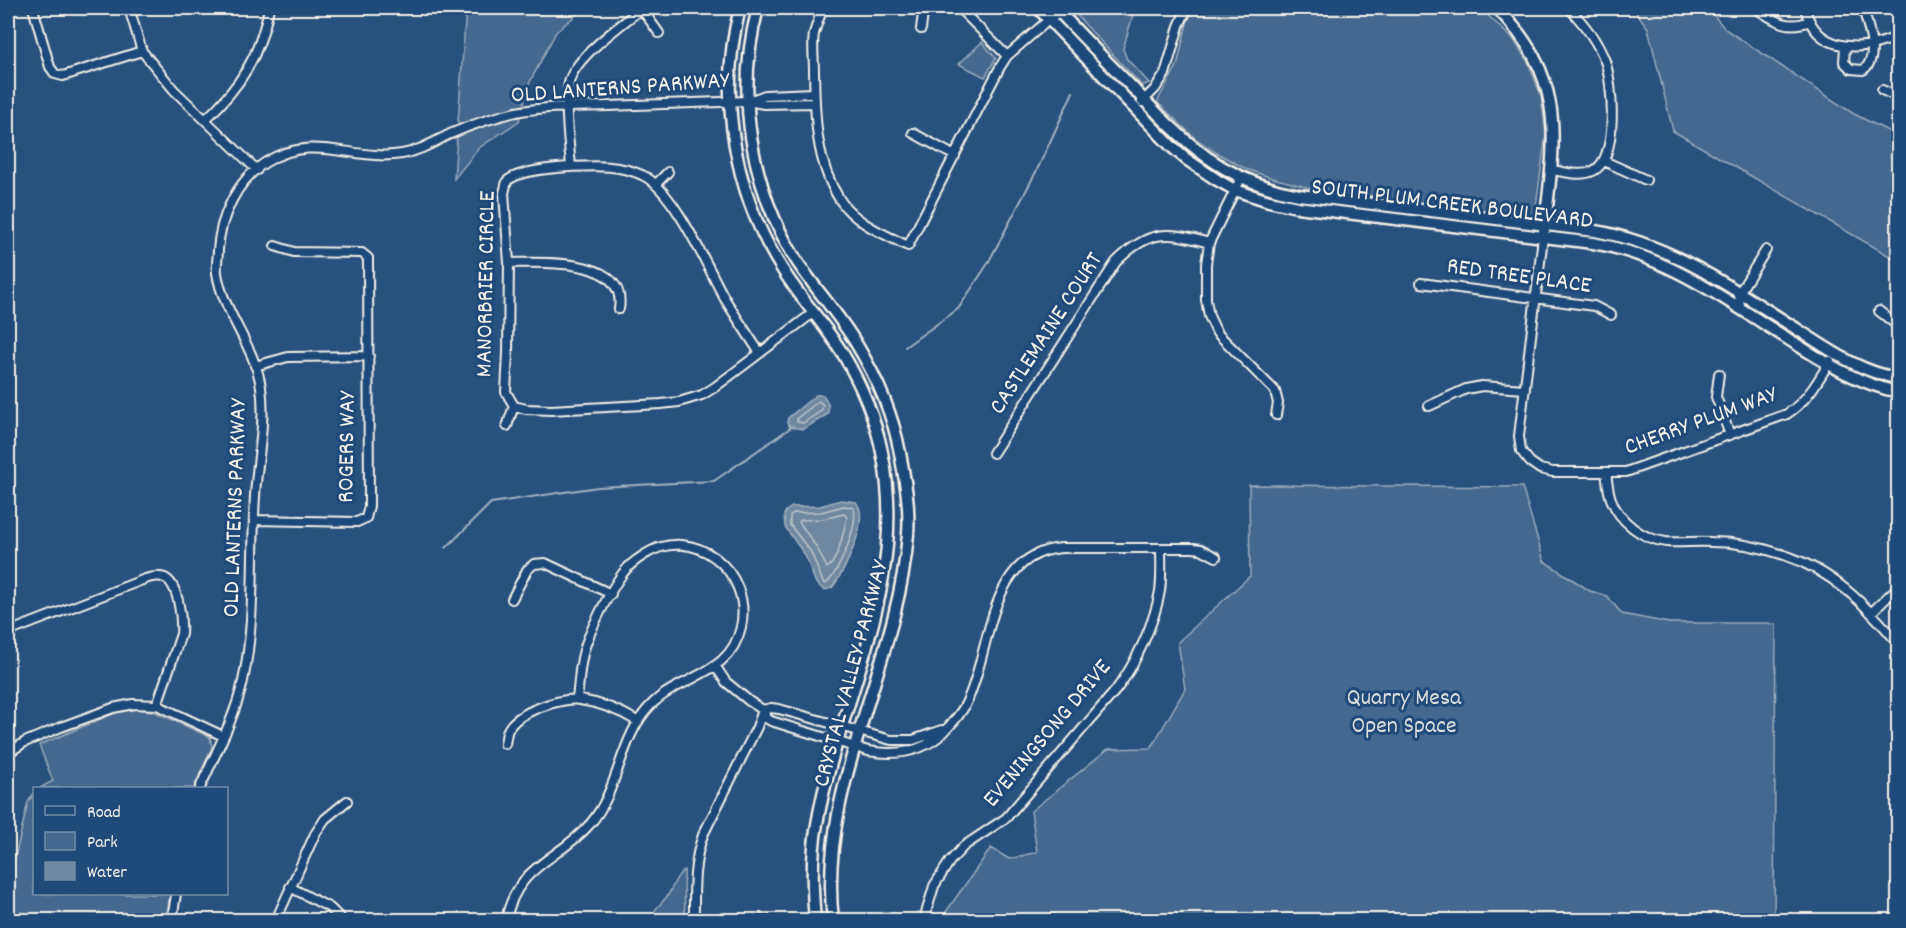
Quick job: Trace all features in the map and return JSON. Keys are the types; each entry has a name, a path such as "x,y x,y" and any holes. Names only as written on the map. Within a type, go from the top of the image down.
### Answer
{"street":[{"path":"33,8 50,67 55,74 63,76 142,51"},
{"path":"129,8 142,51 174,90 257,170"},
{"path":"206,119 243,79 260,44 269,8"},
{"path":"570,167 569,81 577,66 603,40 642,8 660,33"},
{"name":"CRYSTAL VALLEY PARKWAY","path":"740,8 732,56 730,102 740,172 768,244 784,272 842,353 868,404 882,453 888,501 888,550 881,591 820,807 814,842 812,879 815,921"},
{"name":"CRYSTAL VALLEY PARKWAY","path":"758,8 749,58 747,101 757,167 779,229 798,263 848,330 868,364 887,406 899,449 908,512 904,563 898,595 837,811 830,879 832,921"},
{"path":"823,8 814,34 814,93 816,132 825,170 841,201 865,223 908,246 1000,67 1007,56 1049,20 1057,9"},
{"path":"921,29 922,14 930,8"},
{"path":"959,8 1007,56"},
{"name":"SOUTH PLUM CREEK BOULEVARD","path":"1038,8 1140,104 1194,149 1240,178 1299,195 1612,233 1640,241 1688,262 1834,353 1879,374 1899,378"},
{"path":"1140,104 1155,89 1165,74 1186,8"},
{"path":"1497,8 1522,36 1538,66 1553,119 1552,170 1543,237"},
{"path":"1552,170 1583,173 1596,170 1604,161 1612,117 1605,61 1590,31 1569,8"},
{"path":"1755,8 1783,24 1792,26 1810,21"},
{"path":"1805,8 1815,29 1833,44 1845,47 1871,45 1899,36"},
{"path":"1845,47 1844,62 1851,69 1863,70 1871,63 1871,45 1863,8"},
{"name":"SOUTH PLUM CREEK BOULEVARD","path":"1057,9 1140,104 1172,147 1186,159 1235,190 1298,207 1609,246 1647,257 1682,273 1828,364 1868,384 1899,392"},
{"path":"1882,90 1899,97"},
{"name":"OLD LANTERNS PARKWAY","path":"747,101 765,95 814,93"},
{"name":"OLD LANTERNS PARKWAY","path":"201,787 243,684 251,626 261,387 255,366 224,297 217,273 218,246 224,220 233,198 247,178 267,162 289,152 318,147 378,155 402,154 419,150 450,134 487,120 516,112 747,101 764,104 815,103"},
{"path":"914,133 955,156"},
{"path":"1604,161 1646,180"},
{"name":"MANORBRIER CIRCLE","path":"657,183 641,174 609,166 570,167 518,175 507,181 504,193 509,263 506,392 514,406 551,410 679,402 702,395 813,313"},
{"path":"668,172 657,183 672,202 727,302 760,352"},
{"path":"1240,178 1209,243 1206,264 1206,300 1209,316 1217,333 1275,391 1278,403 1276,415"},
{"name":"CASTLEMAINE COURT","path":"993,453 1116,262 1132,246 1150,237 1164,234 1180,235 1209,243"},
{"name":"CHERRY PLUM WAY","path":"1543,237 1519,436 1521,451 1540,469 1553,472 1626,472 1787,414 1799,407 1807,397 1834,353"},
{"name":"ROGERS WAY","path":"254,520 357,522 366,518 369,506 368,256 363,253 294,252 275,246"},
{"path":"1740,309 1739,293 1766,250"},
{"path":"509,263 561,263 587,267 599,272 616,288 619,295 619,309"},
{"name":"RED TREE PLACE","path":"1420,283 1594,306 1611,315"},
{"path":"1879,311 1899,326"},
{"path":"255,366 288,357 369,356"},
{"path":"1719,374 1716,397 1730,435"},
{"path":"1429,406 1467,389 1482,386 1525,389"},
{"path":"507,426 514,406"},
{"path":"1606,472 1610,497 1618,513 1642,534 1654,540 1668,542 1740,544 1785,555 1833,579 1851,592 1872,612 1899,644"},
{"path":"506,921 508,909 523,880 542,862 583,831 603,805 637,721 664,694 716,667 731,651 739,634 743,617 742,599 737,583 728,569 717,558 690,547 673,545 646,554 628,568 623,573 587,639 579,673 577,699"},
{"path":"716,667 737,693 763,710 766,718 780,725 855,748 884,753 908,752 933,742 949,727 968,702 1002,590 1011,574 1021,563 1036,554 1054,548 1201,549 1216,557"},
{"name":"EVENINGSONG DRIVE","path":"924,921 934,886 950,861 964,846 1006,818 1116,690 1126,675 1155,611 1160,584 1161,548"},
{"path":"512,599 527,570 534,564 545,563 611,594"},
{"path":"8,632 145,579 155,576 166,578 172,585 179,604 182,627 177,650 158,705"},
{"path":"1872,612 1899,587"},
{"path":"505,744 508,729 536,708 577,699 617,709 637,721"},
{"path":"8,753 25,742 113,708 133,704 158,705 223,736"},
{"path":"763,710 779,709 900,741 925,737 949,727"},
{"path":"694,921 694,874 697,853 703,835 757,727 763,710"},
{"path":"276,921 315,834 325,819 347,801"},
{"path":"290,887 330,908 342,921"},
{"path":"172,921 176,895"}],"green space":[{"path":"466,8 584,8 556,32 529,84 519,121 479,148 454,179"},
{"path":"1070,8 1135,8 1123,49 1127,59 1149,83 1142,86"},
{"path":"1195,8 1480,8 1514,40 1529,64 1541,96 1546,134 1535,213 1533,216 1310,188 1246,169 1217,153 1195,138 1157,102 1177,66 1187,23"},
{"path":"1633,8 1708,8 1725,29 1854,114 1898,136 1898,261 1673,131 1648,28"},
{"path":"982,42 996,58 985,77 959,64"},
{"name":"Quarry Mesa Open Space","path":"1249,485 1522,487 1544,561 1590,591 1607,596 1622,614 1669,623 1768,623 1776,625 1774,920 966,920 943,916 991,848 1009,859 1037,852 1031,811 1108,749 1151,748 1185,689 1178,642 1250,576"},
{"path":"136,709 153,711 210,737 212,747 194,787 42,787 53,781 39,745 115,713"},
{"path":"33,794 33,895 170,895 166,920 8,920 8,887 28,802"},
{"path":"684,870 685,920 652,920 656,909"}],"water":[{"path":"816,395 823,395 828,406 828,414 804,429 790,427 787,422 788,418"},
{"path":"841,500 856,502 860,510 858,532 849,558 837,580 832,588 824,590 816,583 805,555 785,527 784,515 792,507 820,506"}],"waterway":[{"path":"905,347 958,309 987,265 1037,170 1073,92"},
{"path":"446,548 491,503 598,487 714,481 793,426"}]}
